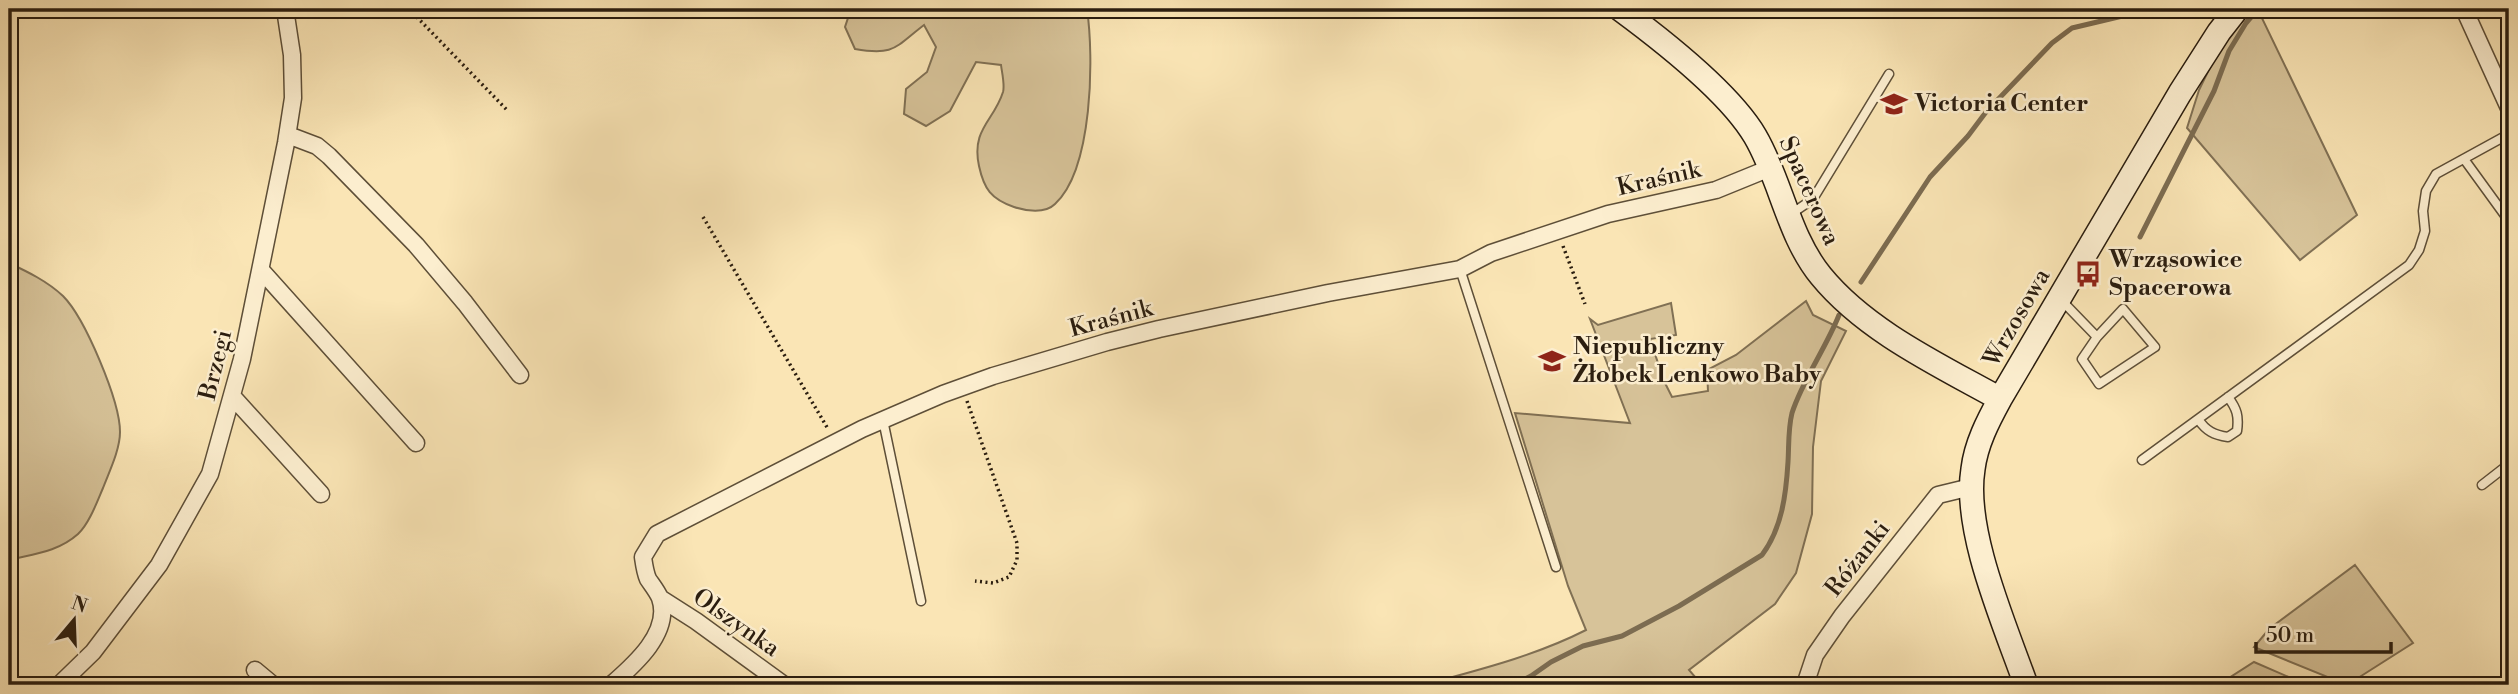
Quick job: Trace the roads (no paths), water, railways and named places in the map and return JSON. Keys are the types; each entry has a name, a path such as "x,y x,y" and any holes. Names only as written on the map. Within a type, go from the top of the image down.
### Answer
{"street":[{"name":"Brzegi","path":"59,685 93,652 159,565 210,474 242,359 288,135 293,98 292,55 285,9"},
{"name":"Spacerowa","path":"1620,9 1653,33 1740,114 1755,136 1808,257 1821,276 1846,302 1896,339 2000,399"},
{"name":"Wrzosowa","path":"2026,685 1975,533 1971,487 1977,451 2000,399 2057,301 2180,93 2237,9"},
{"path":"2464,9 2509,108"},
{"path":"288,135 317,146 396,225 465,303 520,375"},
{"name":"Kraśnik","path":"660,598 646,575 643,557 657,534 883,420 963,387 1107,342 1159,329 1328,293 1460,269 1491,253 1608,214 1716,190 1770,168"},
{"path":"261,270 416,443"},
{"path":"232,396 321,494"},
{"name":"Różanki","path":"1805,685 1815,655 1842,616 1938,495 1971,487"},
{"path":"611,685 647,649 658,632 662,617 660,598"},
{"name":"Olszynka","path":"660,598 784,685"},
{"path":"255,670 273,685"}],"lane":[{"path":"1789,215 1813,200 1889,74"},
{"path":"2142,460 2409,265 2419,250 2425,231 2423,211 2426,191 2436,174 2509,134"},
{"path":"2464,159 2509,220"},
{"path":"1460,269 1556,567"},
{"path":"2057,301 2067,306 2097,337"},
{"path":"2123,309 2155,347 2099,384 2082,359 2097,337 2123,309"},
{"path":"2198,419 2204,428 2215,435 2228,437 2237,431 2239,417 2228,397"},
{"path":"883,420 921,601"},
{"path":"2482,485 2509,464"}],"waterway":[{"path":"1861,282 1930,177 1986,112 2052,43 2072,28 2152,9"},
{"path":"2140,237 2214,91 2229,51 2258,9"},
{"path":"1513,685 1583,646 1622,636 1679,606 1762,555 1769,545 1782,511 1792,413 1839,315"}],"place":[{"name":"Victoria Center","path":"1894,104"},
{"name":"Wrząsowice Spacerowa","path":"2088,274"},
{"name":"Niepubliczny Żłobek Lenkowo Baby","path":"1552,361"}]}
